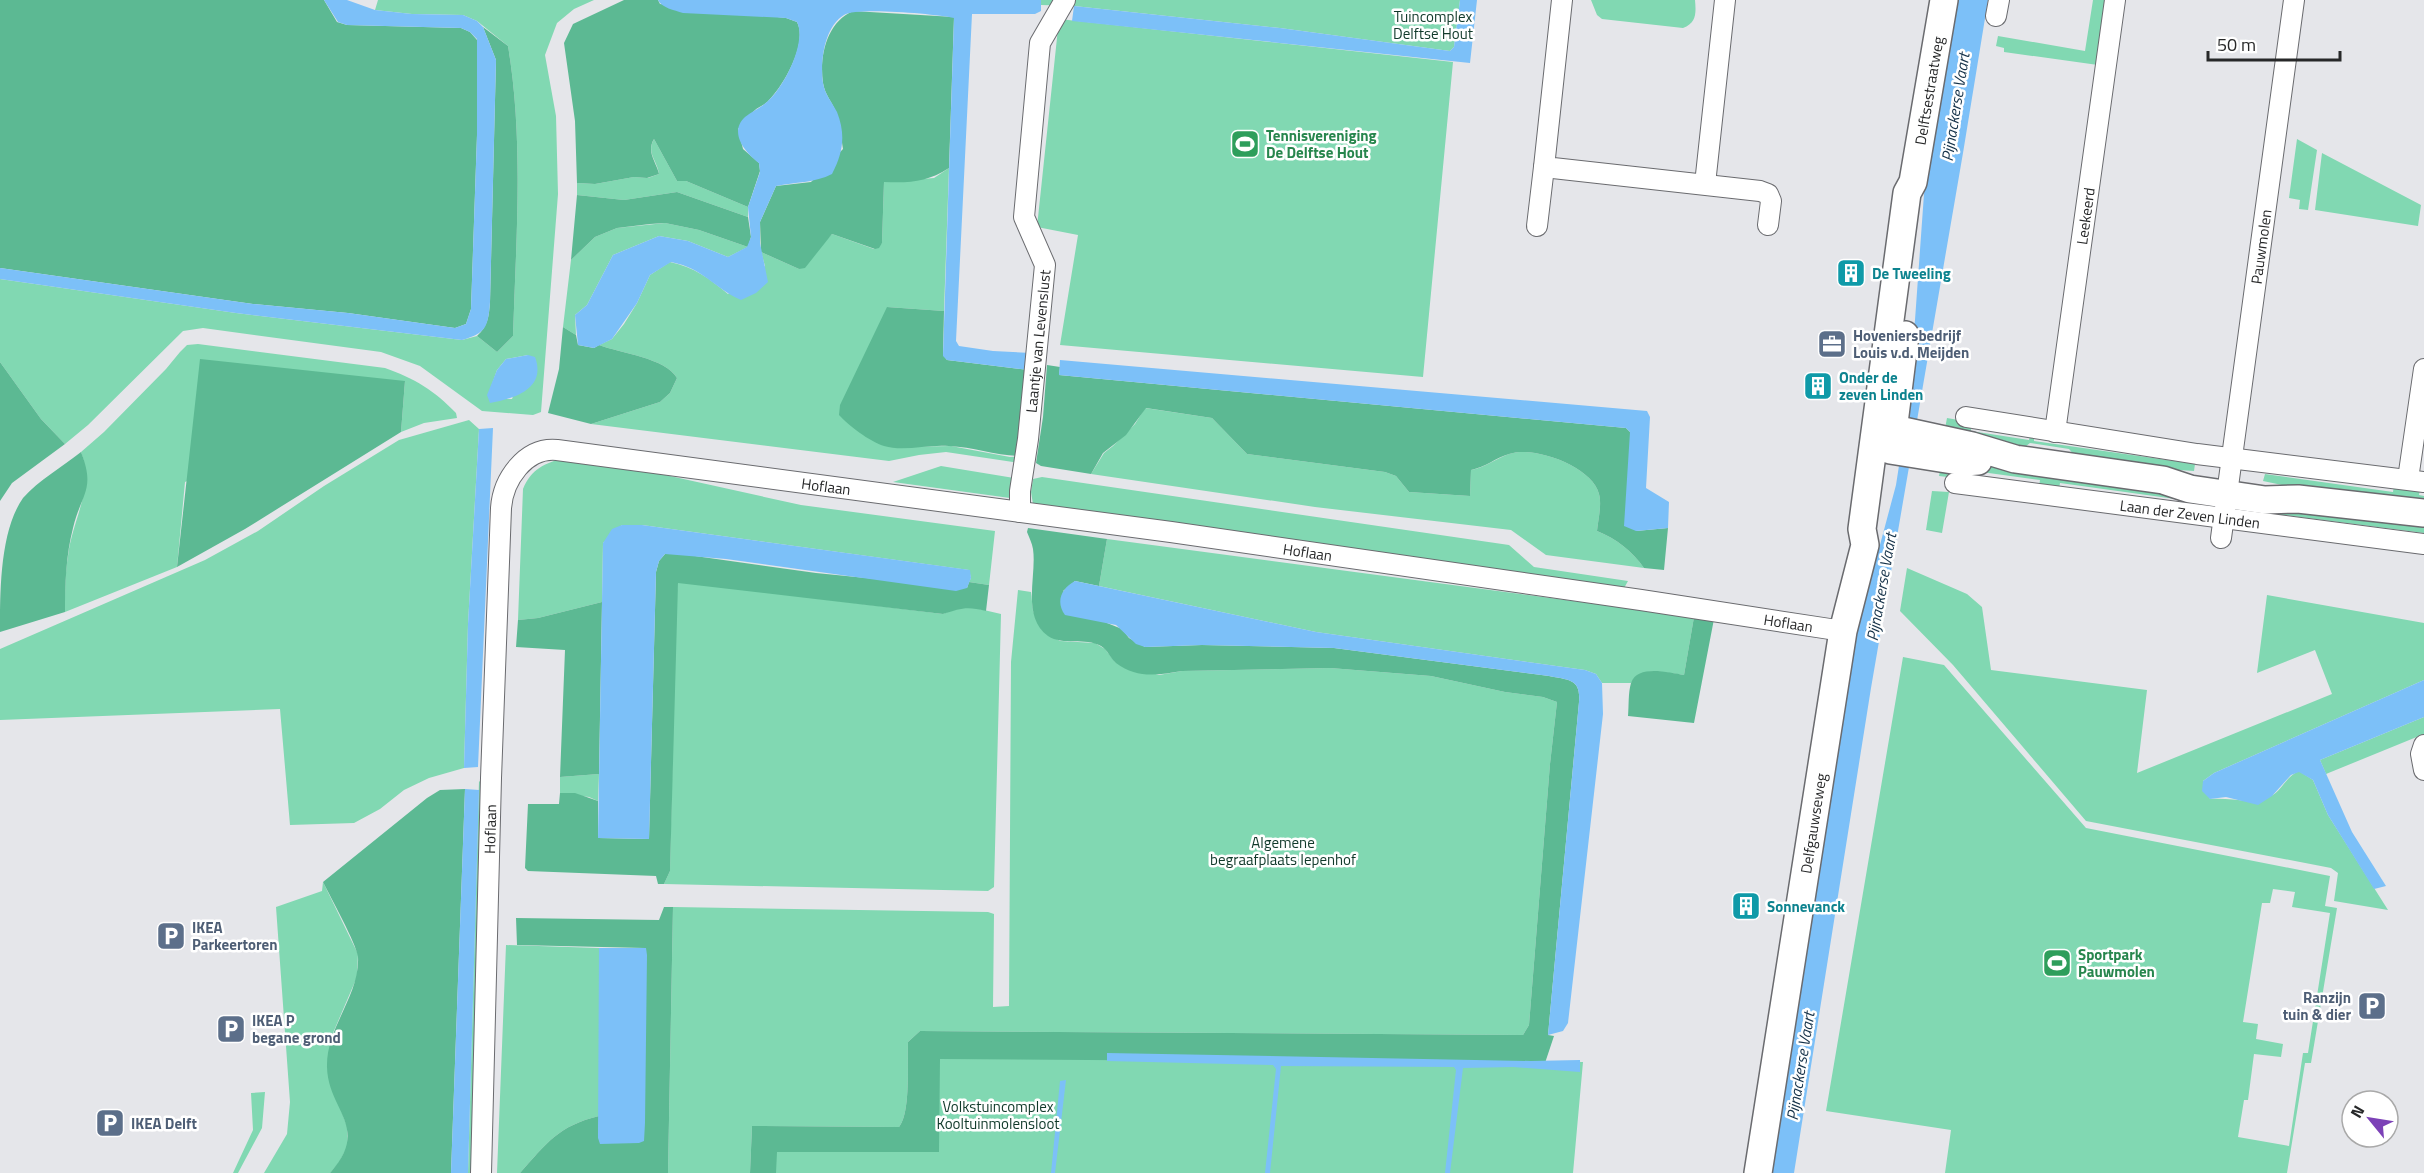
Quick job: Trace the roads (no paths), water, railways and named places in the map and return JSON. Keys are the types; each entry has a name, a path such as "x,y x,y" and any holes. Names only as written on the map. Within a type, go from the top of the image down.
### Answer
{"street":[{"name":"Laantje van Levenslust","path":"1020,512 1020,491 1028,439 1045,265 1024,217 1040,43 1065,0"},
{"path":"1537,226 1562,0"},
{"path":"1705,184 1725,0"},
{"name":"Delftsestraatweg","path":"1870,516 1899,441 1916,195 1913,182 1944,0"},
{"name":"Leekeerd","path":"2055,432 2115,0"},
{"name":"Pauwmolen","path":"2226,498 2294,0"},
{"path":"1544,167 1760,191 1768,194 1771,201 1768,225"},
{"path":"2416,481 2424,369"},
{"name":"Laan der Zeven Linden","path":"1966,417 2055,432 2226,498 2424,544"},
{"name":"Laan der Zeven Linden","path":"1899,441 1972,446 2015,459 2163,480 2192,477 2226,498 2266,489 2298,499 2424,513"},
{"name":"Hoflaan","path":"481,1173 491,767 502,493 517,469 537,453 551,449 1020,512 1629,598 1843,631"},
{"name":"Laan der Zeven Linden","path":"1955,483 2226,498 2416,481"},
{"name":"Delfgauwseweg","path":"1758,1173 1843,631 1864,545 1862,529 1870,516"},
{"path":"2424,745 2421,754 2424,770"}],"water":[{"path":"324,0 347,0 375,10 412,14 463,15 477,21 483,27 496,60 490,302 487,323 481,331 462,340 236,313 0,279 0,268 253,304 348,313 455,328 466,324 471,309 477,135 477,39 470,32 461,28 347,25 338,22"},
{"path":"658,0 1041,0 1041,11 1035,14 972,14 956,341 959,346 1031,353 1029,370 947,360 943,356 954,18 897,12 864,12 844,15 837,21 828,36 823,55 823,83 840,120 841,151 832,174 812,181 776,186 760,222 760,243 768,282 756,293 741,300 692,269 671,262 650,275 637,303 612,339 594,348 578,345 575,315 587,305 613,255 659,236 688,241 728,257 747,247 751,237 748,207 760,172 759,163 744,148 738,130 745,117 765,103 781,86 792,64 799,41 797,22 786,18 683,13 665,7"},
{"path":"1460,0 1477,0 1470,63 1072,21 1074,6 1280,28 1450,51 1454,47"},
{"name":"Pijnackerse Vaart","path":"1952,0 1988,0 1871,688 1794,1173 1770,1173 1800,990 1829,773 1849,661 1896,485 1907,414 1927,152"},
{"path":"528,355 535,357 537,368 532,385 518,395 490,403 487,395 497,370 506,359"},
{"path":"1060,360 1647,411 1650,417 1646,488 1669,502 1668,528 1636,531 1624,526 1630,432 1626,428 1059,375"},
{"path":"493,428 478,767 464,768 468,624 479,429"},
{"path":"622,525 642,525 970,570 971,578 967,588 956,591 726,559 665,554 659,561 656,572 649,839 598,838 603,543 612,529"},
{"path":"1075,581 1316,632 1585,670 1596,674 1602,683 1603,714 1568,1023 1563,1031 1548,1035 1579,702 1576,685 1568,680 1549,676 1334,648 1202,645 1145,647 1136,644 1116,625 1065,615 1060,600 1061,595"},
{"path":"2424,680 2424,717 2320,760 2352,832 2386,886 2374,889 2328,815 2313,780 2299,772 2291,775 2272,796 2258,805 2226,797 2210,799 2202,791 2203,781 2214,773"},
{"path":"465,789 479,790 468,1173 451,1173"},
{"path":"599,948 646,948 645,1123 644,1141 639,1143 600,1144 598,1138"},
{"path":"1107,1053 1580,1060 1580,1072 1513,1067 1463,1068 1450,1173 1445,1173 1456,1070 1454,1067 1281,1066 1270,1173 1265,1173 1276,1069 1273,1065 1107,1061"},
{"path":"1066,1080 1055,1173 1051,1173 1060,1081"}],"place":[{"name":"Tennisvereniging De Delftse Hout","path":"1245,144"},
{"name":"De Tweeling","path":"1851,273"},
{"name":"Hoveniersbedrijf Louis v.d. Meijden","path":"1832,344"},
{"name":"Onder de zeven Linden","path":"1818,386"},
{"name":"Sonnevanck","path":"1746,906"},
{"name":"IKEA Parkeertoren","path":"171,936"},
{"name":"Sportpark Pauwmolen","path":"2057,963"},
{"name":"Ranzijn tuin & dier","path":"2372,1006"},
{"name":"IKEA P begane grond","path":"231,1029"},
{"name":"IKEA Delft","path":"110,1123"}],"park label":[{"name":"Tuincomplex Delftse Hout","path":"1433,24"},
{"name":"Algemene begraafplaats Iepenhof","path":"1283,850"},
{"name":"Volkstuincomplex Kooltuinmolensloot","path":"998,1114"}]}
